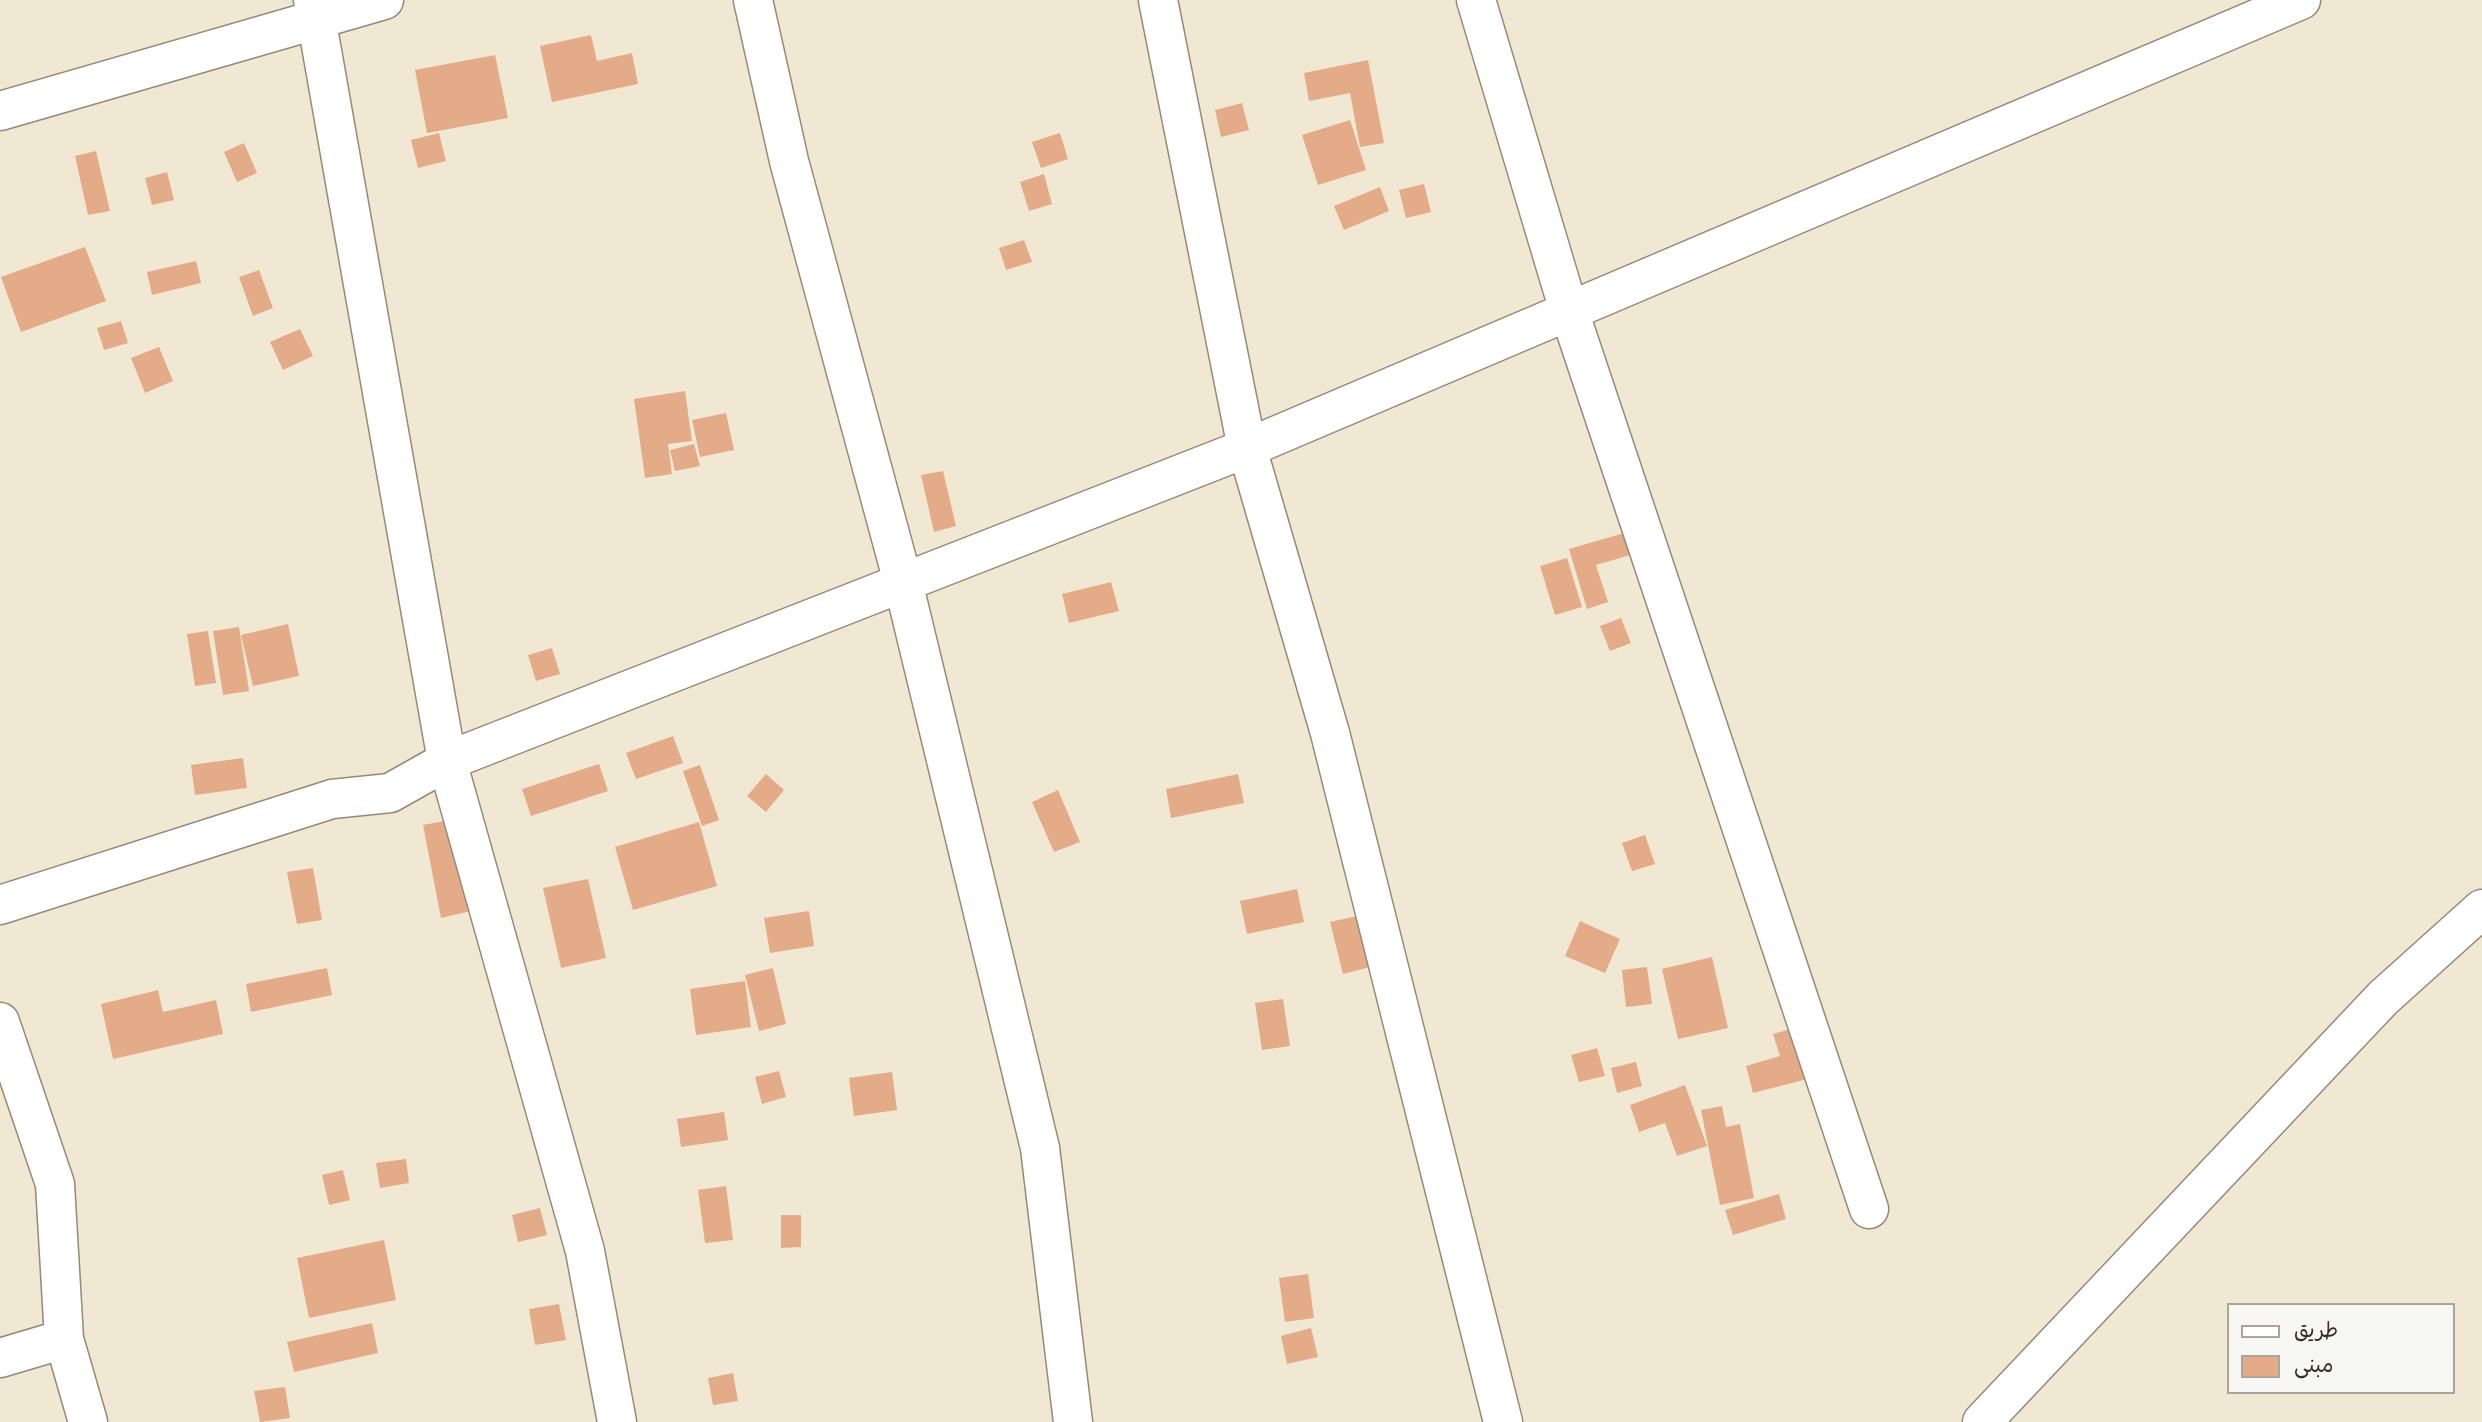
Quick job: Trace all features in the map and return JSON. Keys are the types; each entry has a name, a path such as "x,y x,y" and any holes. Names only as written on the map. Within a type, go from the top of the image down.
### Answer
{"street":[{"path":"0,111 315,10 383,0"},
{"path":"753,0 789,161 903,582 1040,1148 1073,1422"},
{"path":"1158,0 1247,448 1330,733 1503,1422"},
{"path":"1476,0 1569,311 1869,1209"},
{"path":"0,905 332,799 390,793 447,761 1247,448 2301,0"},
{"path":"315,10 447,761 585,1251 617,1422"},
{"path":"1982,1422 2383,998 2482,909"},
{"path":"0,1022 55,1184 64,1339 88,1422"},
{"path":"0,1358 64,1339"}],"building":[{"path":"591,35 597,61 632,53 638,84 552,102 540,46"},
{"path":"495,55 508,118 427,133 415,70"},
{"path":"1368,60 1384,143 1360,147 1350,93 1309,101 1304,73"},
{"path":"1242,103 1249,130 1221,137 1215,110"},
{"path":"1350,120 1366,170 1318,185 1302,135"},
{"path":"439,133 446,161 418,168 411,140"},
{"path":"1060,133 1068,159 1041,168 1032,142"},
{"path":"244,143 257,173 237,182 224,152"},
{"path":"96,151 110,211 88,215 75,156"},
{"path":"167,172 174,200 152,205 145,178"},
{"path":"1044,174 1052,204 1029,211 1020,182"},
{"path":"1424,184 1431,212 1406,218 1399,190"},
{"path":"1380,187 1389,211 1344,230 1334,206"},
{"path":"1024,240 1032,262 1006,270 999,248"},
{"path":"85,247 106,301 21,332 1,277"},
{"path":"196,261 201,283 152,295 147,272"},
{"path":"259,270 273,308 253,316 239,277"},
{"path":"121,321 128,343 104,350 97,328"},
{"path":"300,329 313,356 283,370 270,342"},
{"path":"159,347 173,381 145,393 131,358"},
{"path":"685,391 692,441 668,444 672,474 645,478 634,399"},
{"path":"726,413 734,450 700,457 692,420"},
{"path":"694,444 700,466 675,471 670,450"},
{"path":"943,471 956,526 934,532 921,475"},
{"path":"1631,531 1637,553 1596,565 1608,602 1587,609 1569,549"},
{"path":"1567,558 1582,607 1555,615 1540,566"},
{"path":"1111,582 1119,611 1069,623 1062,594"},
{"path":"1621,618 1631,643 1610,651 1600,626"},
{"path":"288,624 299,676 253,686 241,635"},
{"path":"239,627 249,691 223,695 213,631"},
{"path":"208,631 216,683 195,686 187,634"},
{"path":"552,648 560,674 536,681 528,655"},
{"path":"673,736 683,763 636,779 626,753"},
{"path":"243,758 247,788 195,795 191,765"},
{"path":"599,764 608,791 531,816 522,789"},
{"path":"700,765 719,820 702,826 683,771"},
{"path":"766,774 784,790 766,812 747,796"},
{"path":"1238,774 1244,803 1171,818 1166,789"},
{"path":"1058,790 1080,842 1054,852 1032,802"},
{"path":"460,818 479,909 441,918 423,825"},
{"path":"699,822 717,886 633,910 615,847"},
{"path":"1645,835 1655,864 1632,871 1622,843"},
{"path":"313,868 322,920 297,924 287,872"},
{"path":"588,879 606,958 561,968 543,888"},
{"path":"1297,889 1304,922 1247,934 1240,901"},
{"path":"809,911 814,946 770,953 764,918"},
{"path":"1366,914 1378,965 1343,974 1330,922"},
{"path":"1580,921 1620,939 1605,973 1565,956"},
{"path":"1712,957 1728,1028 1678,1039 1662,969"},
{"path":"1647,967 1652,1004 1626,1007 1622,970"},
{"path":"327,968 332,995 251,1012 246,984"},
{"path":"773,968 786,1024 759,1031 745,975"},
{"path":"745,981 751,1027 696,1035 690,989"},
{"path":"158,990 163,1012 216,1000 223,1034 113,1059 101,1004"},
{"path":"1283,999 1290,1046 1262,1050 1255,1003"},
{"path":"1801,1026 1815,1077 1753,1093 1746,1066 1780,1056 1773,1034"},
{"path":"1597,1048 1605,1076 1579,1082 1571,1055"},
{"path":"1636,1062 1642,1086 1617,1093 1611,1068"},
{"path":"779,1071 786,1097 762,1104 755,1077"},
{"path":"892,1072 897,1110 854,1116 849,1078"},
{"path":"1685,1085 1707,1146 1677,1156 1665,1123 1639,1132 1630,1105"},
{"path":"1722,1106 1726,1127 1740,1124 1754,1198 1720,1205 1701,1110"},
{"path":"724,1112 728,1140 681,1147 677,1119"},
{"path":"406,1159 409,1183 380,1188 376,1163"},
{"path":"343,1170 350,1200 329,1205 322,1175"},
{"path":"726,1186 733,1240 705,1243 698,1190"},
{"path":"1779,1194 1786,1219 1733,1235 1725,1210"},
{"path":"540,1208 547,1235 518,1242 512,1215"},
{"path":"781,1215 801,1215 801,1247 781,1248"},
{"path":"384,1240 396,1300 309,1318 297,1258"},
{"path":"1308,1274 1314,1318 1285,1322 1279,1278"},
{"path":"559,1304 566,1340 535,1345 529,1309"},
{"path":"372,1323 378,1353 294,1372 287,1342"},
{"path":"1311,1328 1318,1357 1287,1364 1281,1336"},
{"path":"733,1373 738,1401 713,1405 708,1378"},
{"path":"285,1387 290,1418 260,1422 254,1391"}]}
